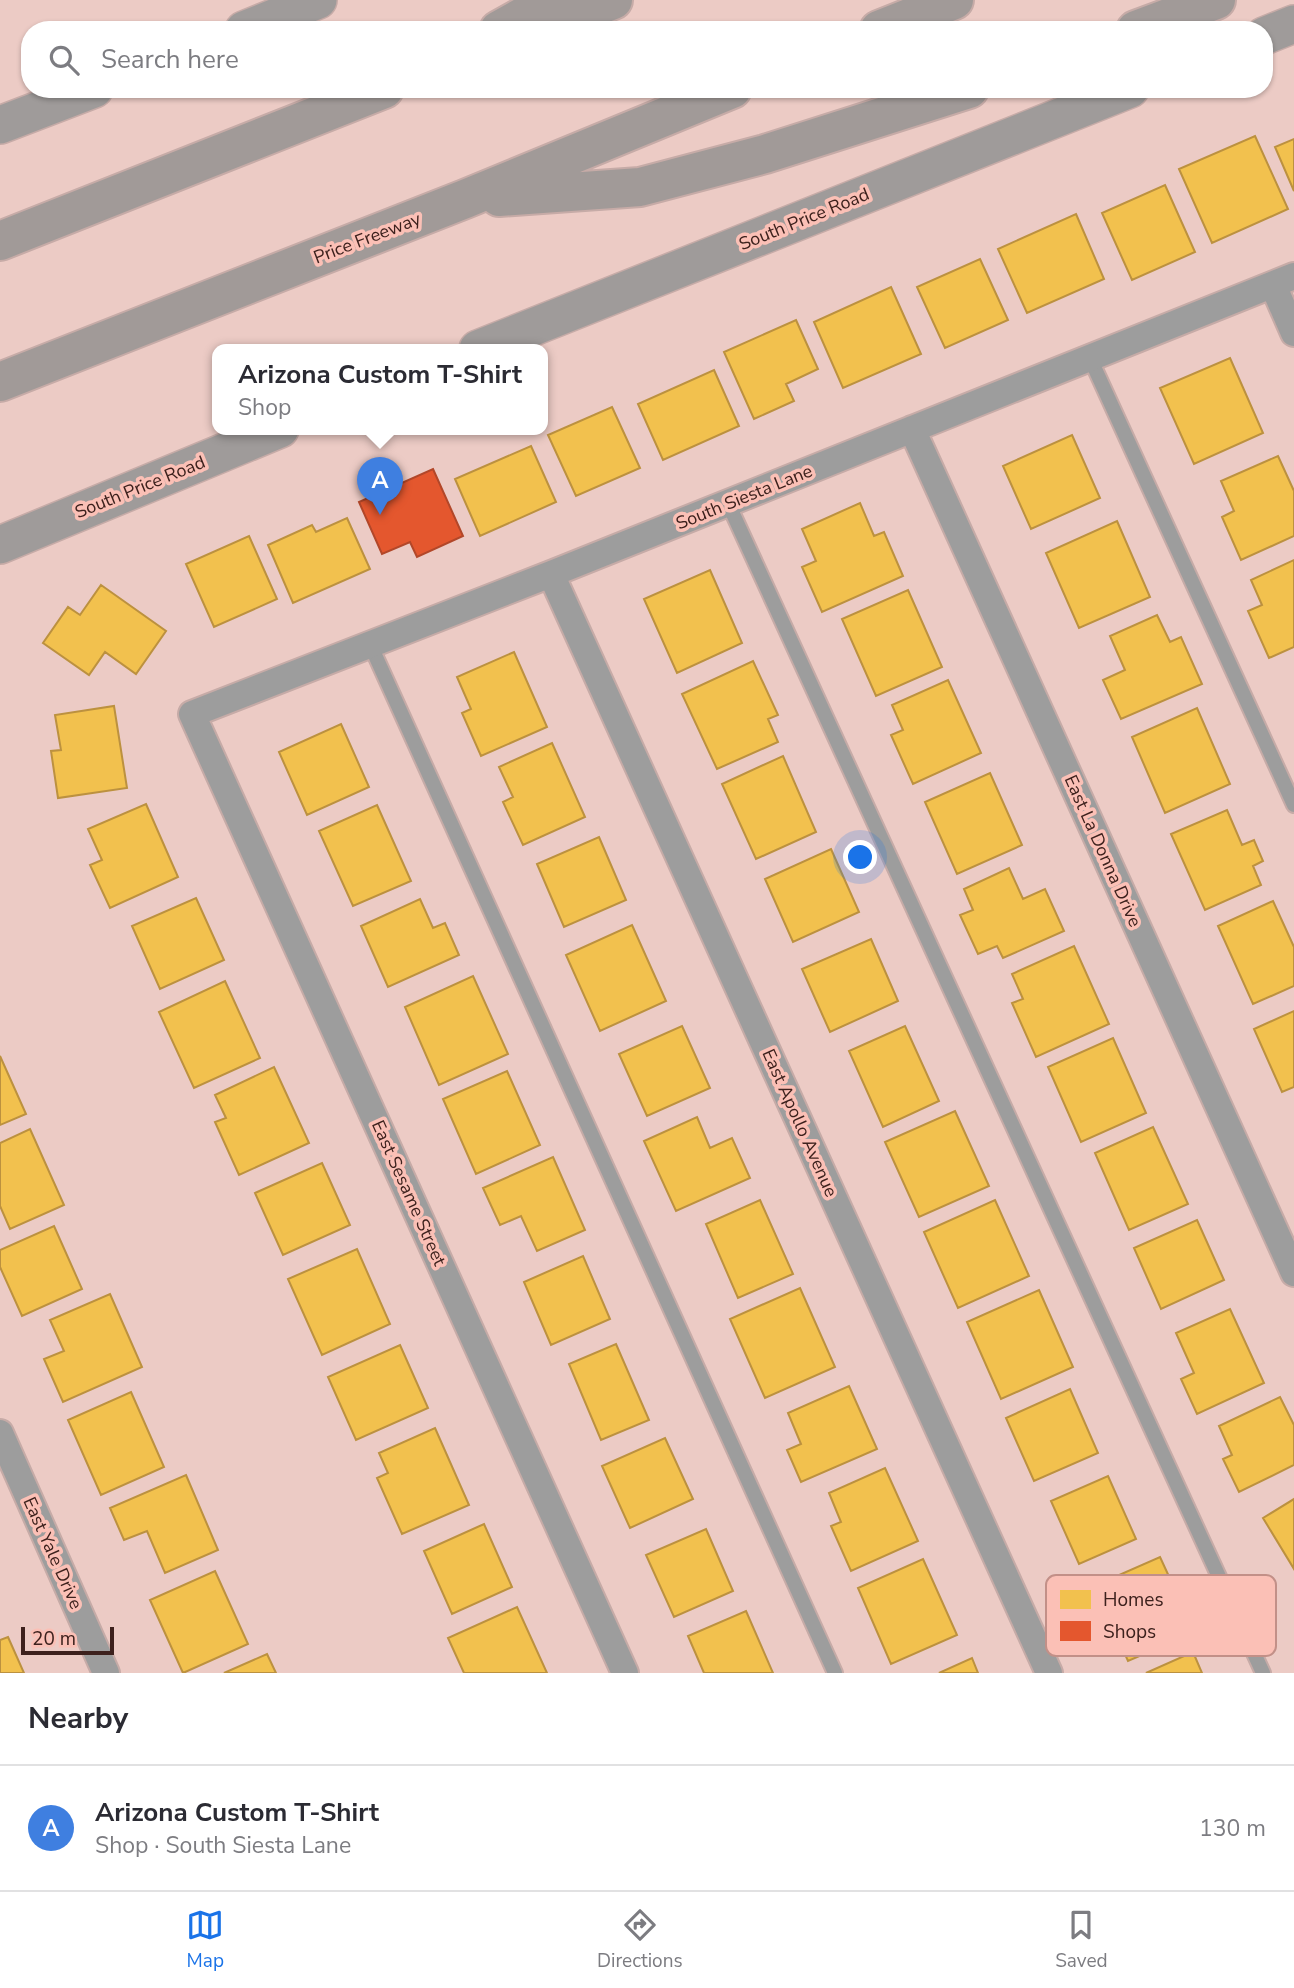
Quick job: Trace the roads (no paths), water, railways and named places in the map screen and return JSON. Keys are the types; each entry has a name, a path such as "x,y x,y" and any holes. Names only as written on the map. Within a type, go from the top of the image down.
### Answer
{"highway":[{"path":"515,21 553,0"},
{"path":"559,21 612,0"},
{"path":"902,21 954,0"},
{"path":"1160,21 1216,0"},
{"path":"0,241 361,98"},
{"name":"Price Freeway","path":"0,382 465,199 710,98"},
{"path":"465,199 640,187 765,154 941,98"}],"main road":[{"path":"266,21 318,0"},
{"path":"1273,32 1294,24"},
{"path":"0,125 70,98"},
{"name":"South Price Road","path":"491,344 1107,98"},
{"name":"South Price Road","path":"0,545 266,435"}],"street":[{"path":"1283,281 1294,332"},
{"name":"South Siesta Lane","path":"192,714 551,574 1283,281"},
{"name":"East La Donna Drive","path":"912,429 1294,1273"},
{"name":"East Apollo Avenue","path":"551,574 1049,1673"},
{"name":"East Sesame Street","path":"192,714 625,1673"},
{"name":"East Yale Drive","path":"0,1433 106,1673"}],"lane":[{"path":"1090,358 1294,805"},
{"path":"728,503 1218,1575"},
{"path":"370,644 835,1673"},
{"path":"1255,1656 1263,1673"}],"place":[{"name":"Arizona Custom T-Shirt","path":"380,515"}]}
